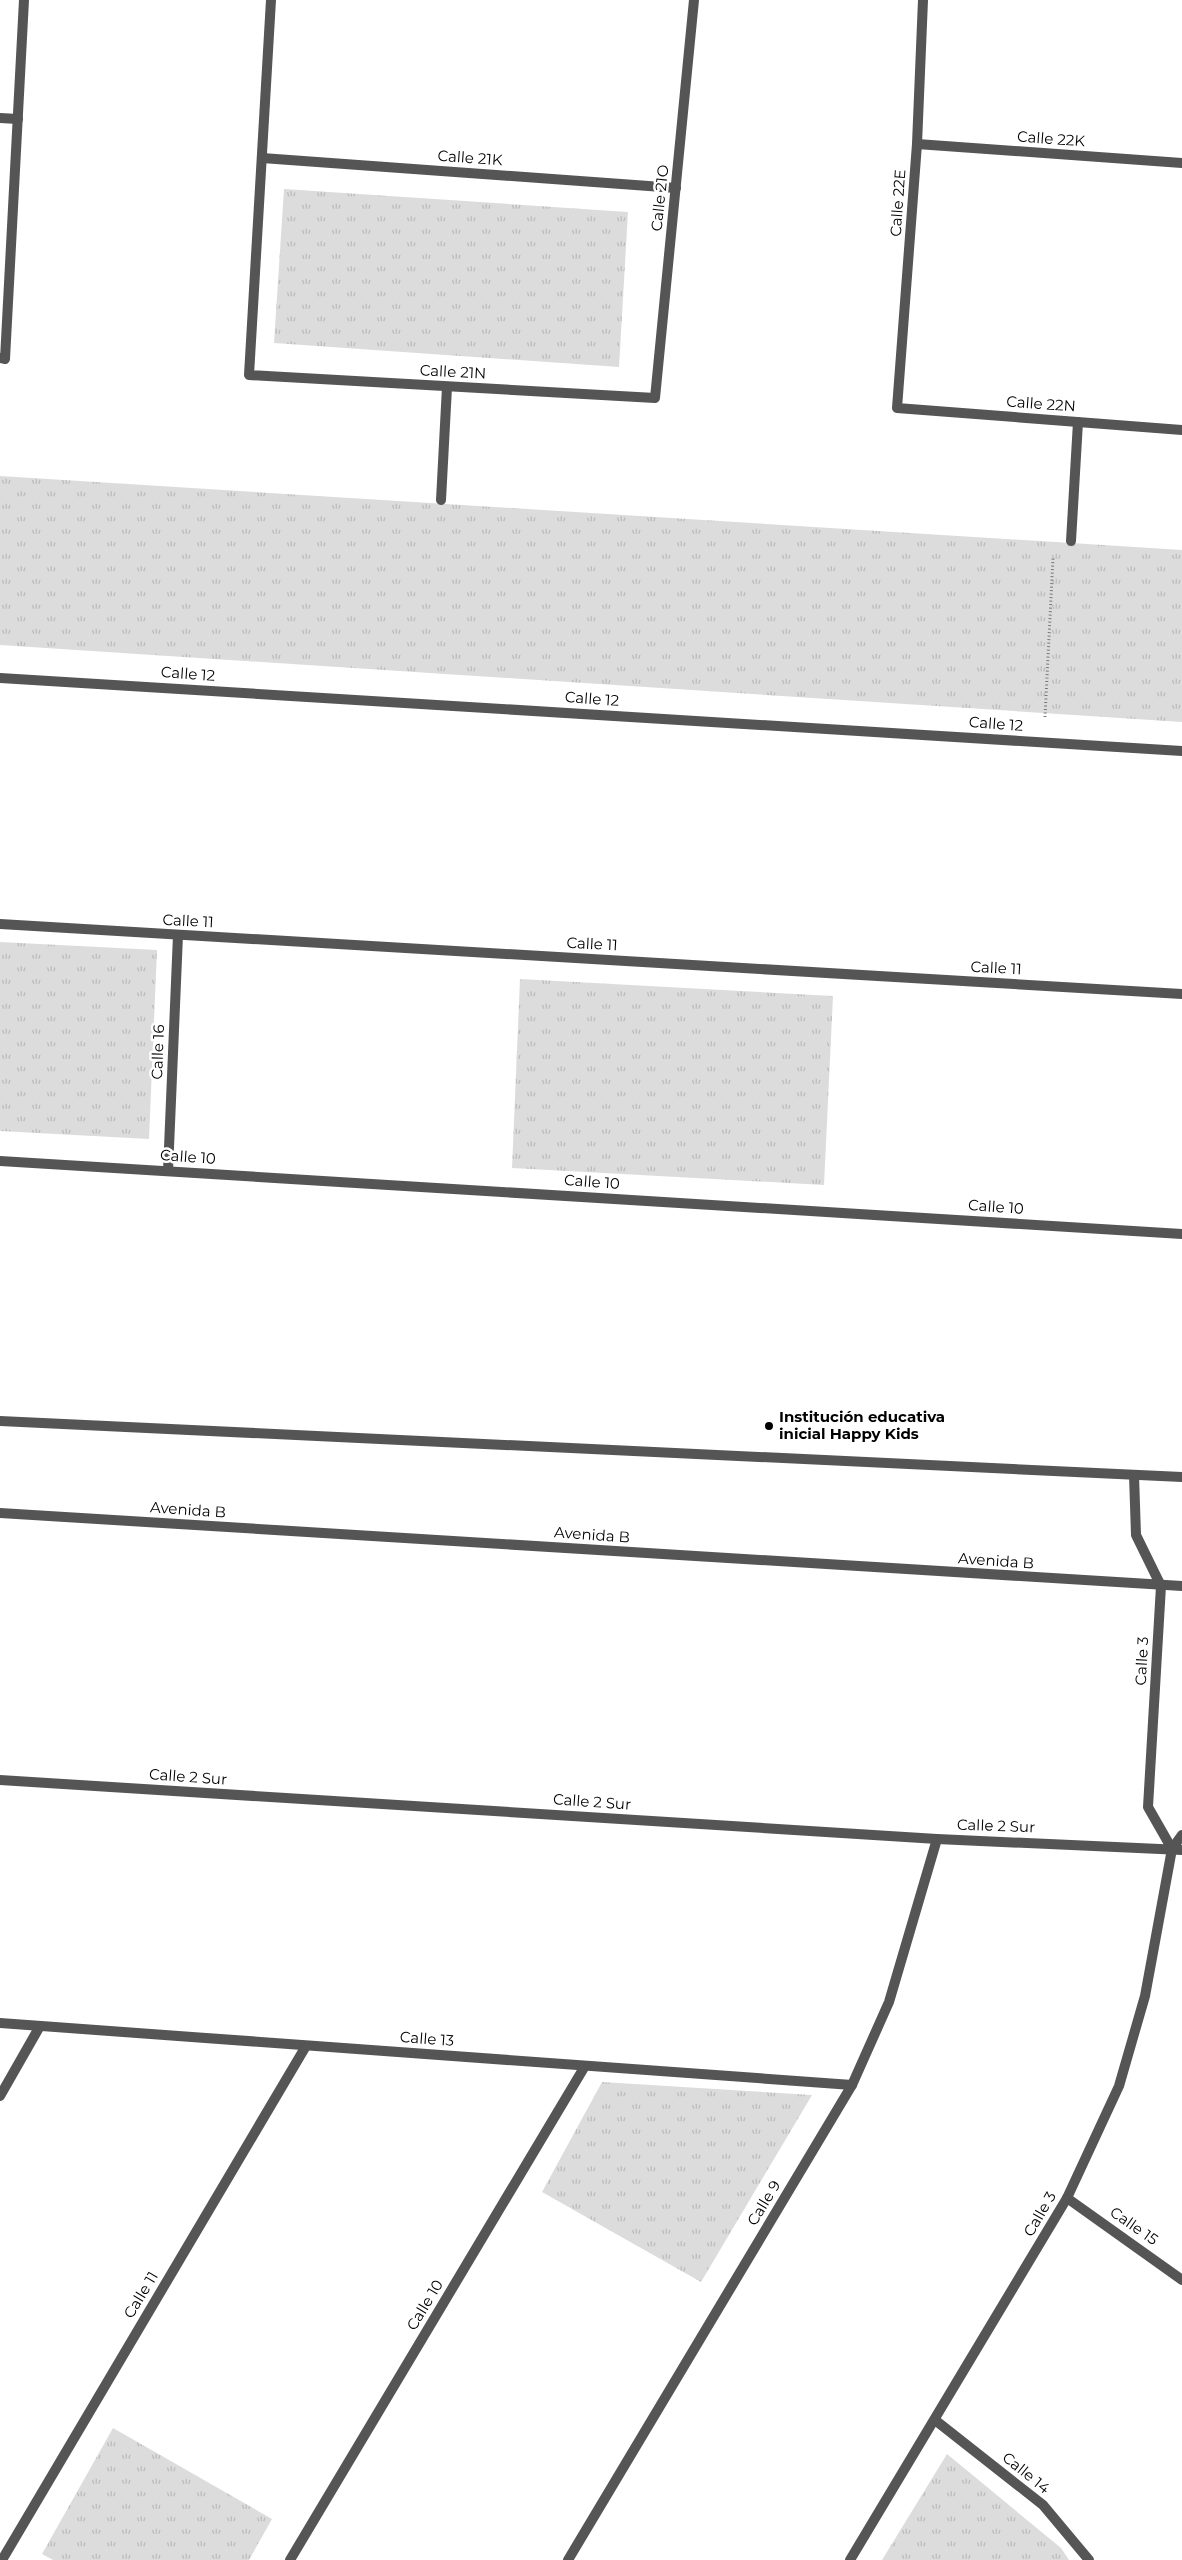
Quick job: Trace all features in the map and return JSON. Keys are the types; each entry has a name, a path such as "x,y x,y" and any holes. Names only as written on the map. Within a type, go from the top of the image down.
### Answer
{"street":[{"path":"2,359 24,0"},
{"path":"262,158 272,0"},
{"name":"Calle 21O","path":"655,398 694,0"},
{"name":"Calle 22E","path":"897,408 917,144 923,0"},
{"path":"0,118 18,119"},
{"name":"Calle 22K","path":"917,144 1182,163"},
{"name":"Calle 21K","path":"262,158 676,188"},
{"name":"Calle 21N","path":"262,158 249,375 655,398"},
{"path":"441,500 447,386"},
{"name":"Calle 22N","path":"897,408 1182,430"},
{"path":"1071,541 1078,422"},
{"name":"Calle 12","path":"0,678 1182,751"},
{"name":"Calle 11","path":"0,924 1182,994"},
{"name":"Calle 16","path":"168,1170 178,935"},
{"name":"Calle 10","path":"0,1161 1182,1234"},
{"path":"0,1421 1182,1477"},
{"name":"Calle 3","path":"1134,1475 1136,1536 1161,1586 1148,1808 1177,1849"},
{"name":"Avenida B","path":"0,1513 1182,1586"},
{"name":"Calle 2 Sur","path":"0,1780 936,1839 1177,1849"},
{"name":"Calle 3","path":"850,2560 1067,2198 1119,2086 1145,1996 1177,1849 1182,1835"},
{"name":"Calle 9","path":"568,2560 852,2085 889,2002 936,1839"},
{"name":"Calle 13","path":"0,2024 852,2085"},
{"path":"0,2096 40,2026"},
{"name":"Calle 11","path":"2,2560 306,2046"},
{"name":"Calle 10","path":"290,2560 585,2066"},
{"name":"Calle 15","path":"1067,2198 1182,2280"},
{"name":"Calle 14","path":"935,2420 1043,2505 1089,2560"}],"path":[{"path":"1044,742 1053,550"}],"green space":[{"path":"284,189 628,212 619,367 274,343"},
{"path":"0,476 1182,550 1182,722 0,645"},
{"path":"0,942 157,950 149,1139 0,1131"},
{"path":"520,979 833,996 824,1185 512,1168"},
{"path":"602,2082 812,2095 701,2282 542,2192"},
{"path":"113,2428 272,2519 249,2560 53,2560 42,2554"},
{"path":"947,2454 1061,2548 1069,2560 882,2560"}],"place":[{"name":"Institución educativa inicial Happy Kids","path":"769,1426"}]}
